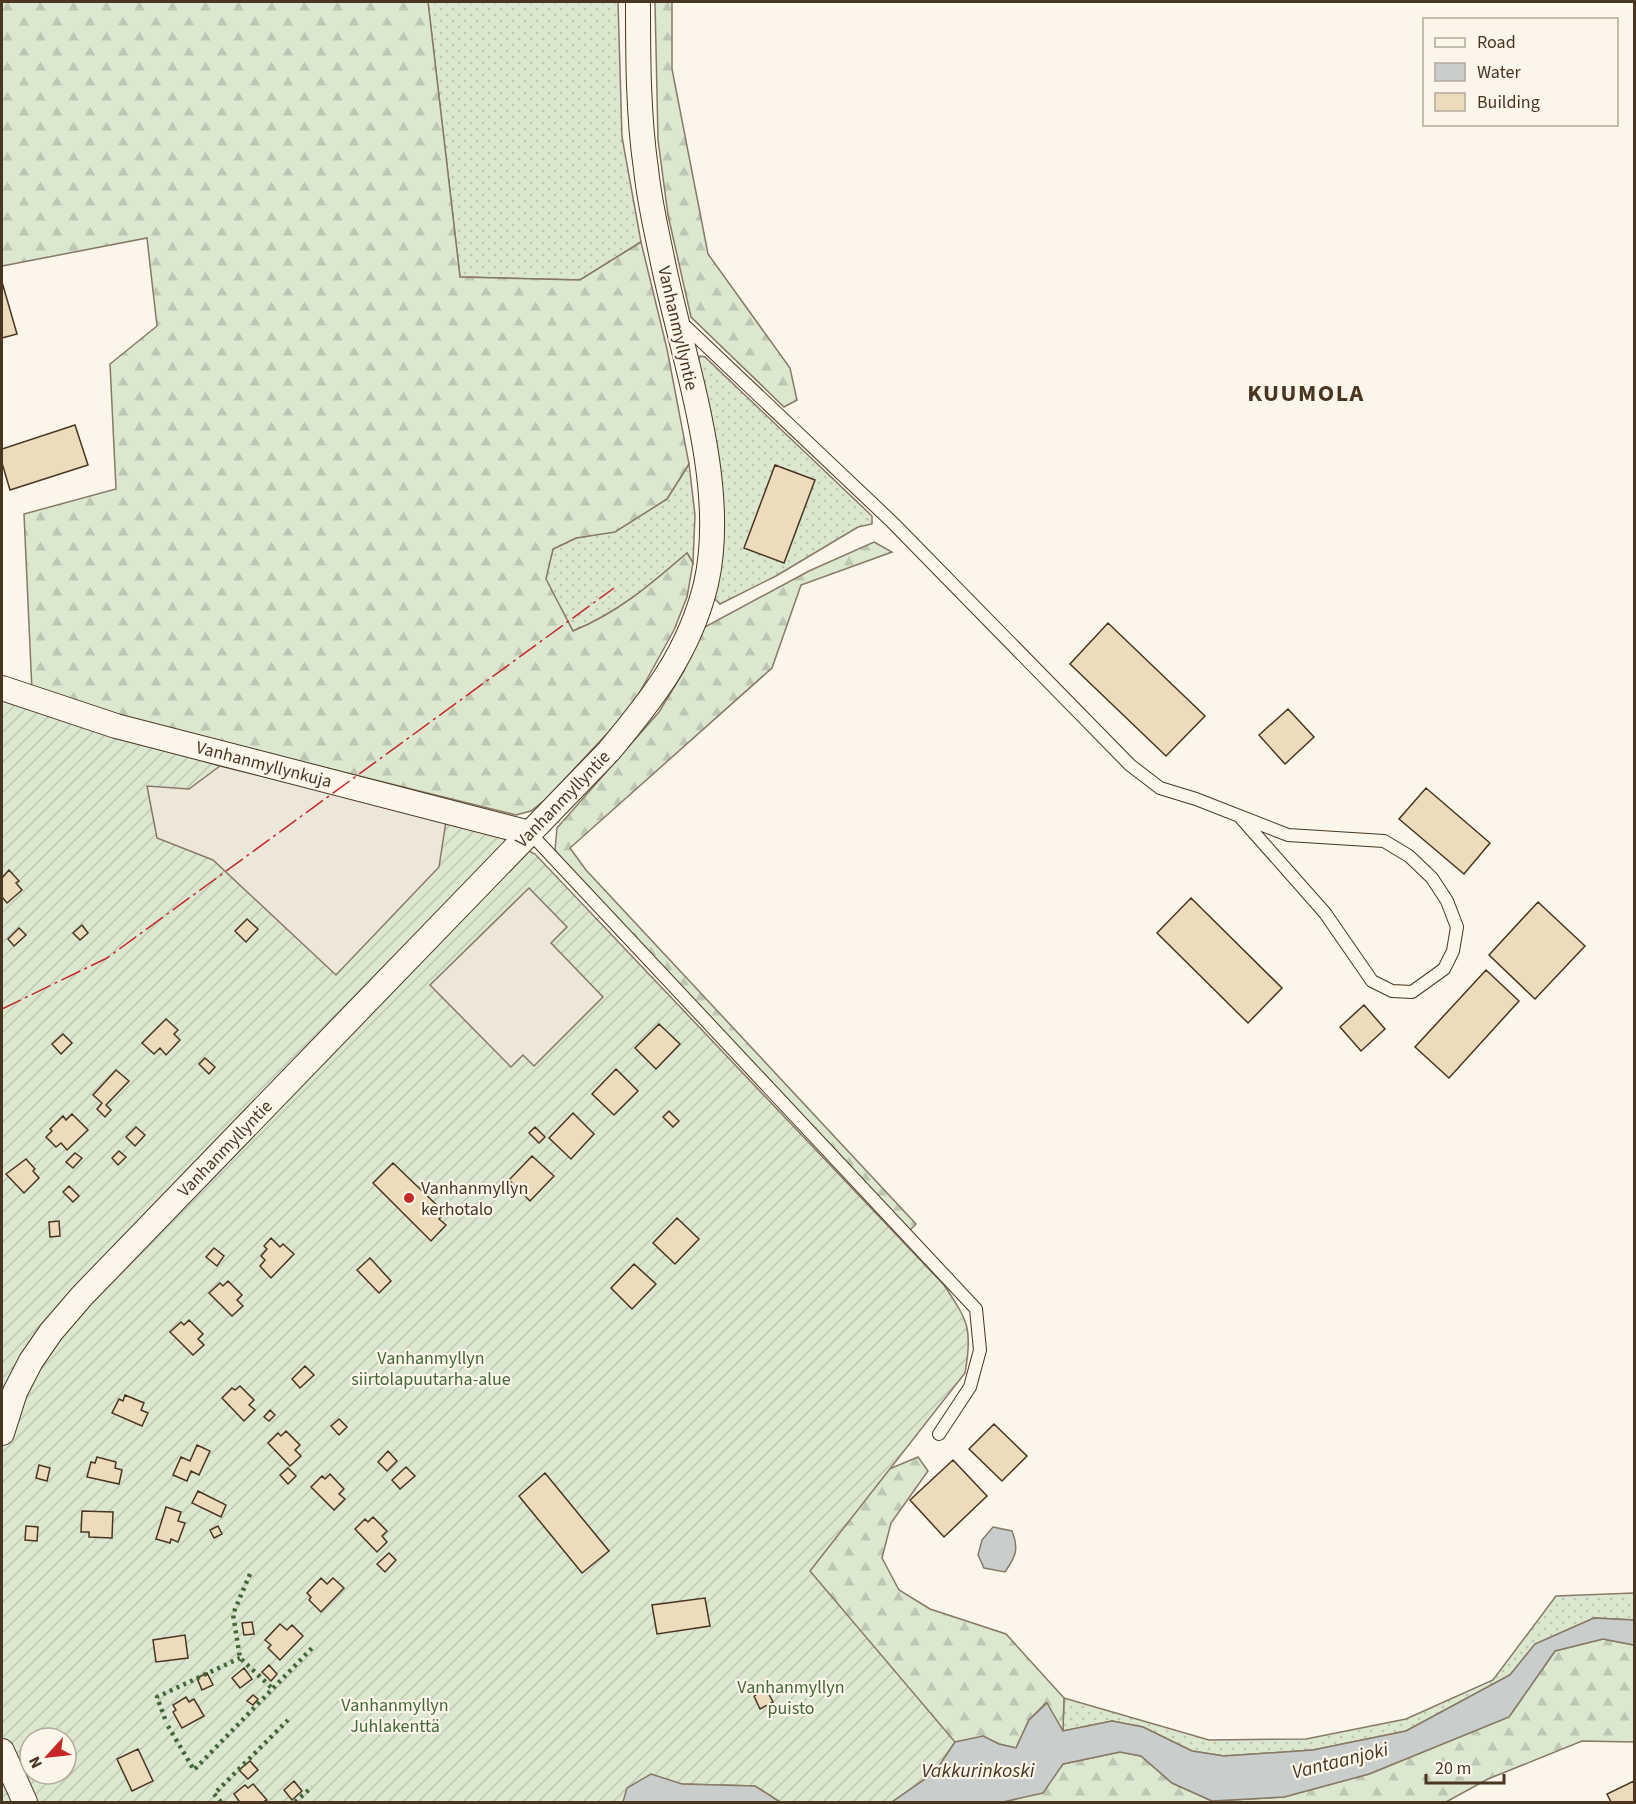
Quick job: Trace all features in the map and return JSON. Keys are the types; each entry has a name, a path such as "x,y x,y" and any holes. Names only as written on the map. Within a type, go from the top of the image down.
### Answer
{"street":[{"name":"Vanhanmyllyntie","path":"2,1433 15,1392 32,1361 51,1332 82,1296 609,751 643,710 673,668 688,640 699,609 710,553 711,499 706,451 675,317 646,170 638,74 638,2"},
{"name":"Vanhanmyllynkuja","path":"2,688 116,726 530,834"},
{"path":"2,1751 25,1803"}],"lane":[{"path":"675,317 892,522 1130,765 1160,788 1288,835 1384,841 1409,855 1432,878 1446,901 1457,927 1453,951 1444,969 1412,992 1392,991 1372,981 1325,913 1241,818"},
{"path":"530,834 976,1309 980,1350 970,1387 939,1434"}],"green space":[{"path":"2,2 428,2 460,277 580,280 641,242 667,349 689,464 667,499 615,532 576,538 553,549 546,579 573,631 619,607 687,553 693,563 687,597 674,630 630,709 546,799 531,811 516,815 121,717 32,691 24,514 116,489 110,364 157,326 147,238 2,266"},
{"path":"428,2 618,2 622,137 641,242 580,280 460,277"},
{"path":"655,2 672,2 672,69 708,254 790,368 797,400 784,407 691,317 668,215 658,140"},
{"path":"700,356 705,357 872,516 872,524 858,527 776,576 720,604 713,597 698,361"},
{"path":"689,464 695,515 693,563 687,553 619,607 573,631 545,579 553,549 576,538 615,531 667,499"},
{"path":"874,542 892,552 801,585 772,668 570,848 586,870 916,1224 910,1230 574,875 555,850 557,828 659,712 684,671 703,628 809,571"},
{"name":"Vanhanmyllyn siirtolapuutarha-alue","path":"2,700 220,766 493,833 535,854 944,1285 959,1308 968,1335 965,1373 810,1571 955,1742 935,1772 892,1802 780,1802 755,1786 682,1784 628,1802 2,1802"},
{"name":"Vanhanmyllyn puisto","path":"918,1457 928,1471 891,1523 882,1558 899,1590 930,1609 1006,1634 1064,1698 1063,1731 1046,1703 1029,1720 1016,1748 999,1744 983,1736 892,1802 780,1802 766,1689 839,1490"},
{"path":"1634,1593 1634,1620 1594,1618 1535,1644 1510,1675 1406,1731 1313,1750 1224,1756 1192,1751 1143,1727 1112,1721 1063,1731 1064,1698 1209,1740 1306,1739 1406,1719 1493,1680 1556,1596"},
{"path":"1603,1639 1634,1645 1634,1742 1582,1741 1488,1779 1446,1802 1003,1802 1042,1792 1063,1764 1120,1752 1141,1756 1172,1783 1212,1801 1284,1797 1369,1774 1509,1717 1555,1651"}],"shaded area":[{"path":"220,766 446,821 439,867 336,975 213,860 157,838 147,786 189,789"},
{"path":"529,888 567,927 551,943 603,997 534,1066 523,1055 511,1067 430,985"}],"water":[{"path":"993,1527 1012,1531 1014,1537 1015,1552 1005,1572 984,1568 978,1555 982,1540"},
{"path":"1594,1618 1634,1620 1634,1645 1603,1639 1555,1651 1509,1717 1369,1774 1284,1797 1212,1801 1172,1783 1141,1756 1120,1752 1063,1764 1043,1793 1003,1802 892,1802 935,1772 955,1742 983,1736 999,1744 1016,1748 1029,1720 1047,1703 1063,1731 1112,1721 1143,1727 1192,1751 1224,1756 1313,1750 1406,1731 1510,1675 1535,1644"},
{"path":"651,1774 682,1784 755,1786 780,1802 623,1802 627,1788"}],"building":[{"path":"2,282 17,334 2,338"},
{"path":"75,425 88,465 10,490 2,463 2,449"},
{"path":"775,465 815,480 784,563 744,548"},
{"path":"1108,623 1205,716 1166,756 1070,664"},
{"path":"1288,709 1314,737 1285,764 1259,735"},
{"path":"1426,788 1490,843 1464,874 1399,819"},
{"path":"9,870 19,881 16,883 22,890 7,903 2,897 2,878"},
{"path":"1191,898 1282,988 1248,1023 1157,933"},
{"path":"1538,902 1585,946 1535,999 1489,955"},
{"path":"247,919 258,929 246,942 235,931"},
{"path":"82,925 88,933 80,940 73,933"},
{"path":"19,928 26,935 14,946 8,939"},
{"path":"1486,970 1519,1001 1449,1078 1415,1047"},
{"path":"1364,1005 1385,1029 1361,1051 1340,1027"},
{"path":"166,1019 178,1030 174,1034 180,1040 166,1055 160,1048 154,1054 142,1043"},
{"path":"659,1024 680,1044 656,1069 635,1048"},
{"path":"63,1034 72,1043 61,1054 52,1044"},
{"path":"205,1058 215,1067 209,1074 199,1064"},
{"path":"616,1069 638,1091 614,1115 592,1094"},
{"path":"116,1070 129,1081 106,1105 111,1110 105,1117 97,1109 102,1103 93,1095"},
{"path":"669,1111 679,1121 673,1127 663,1117"},
{"path":"573,1113 594,1134 571,1159 549,1138"},
{"path":"72,1114 88,1130 67,1150 61,1143 56,1147 46,1137 52,1131 50,1129 63,1116 66,1120"},
{"path":"136,1127 145,1135 135,1146 126,1137"},
{"path":"535,1127 545,1137 539,1143 529,1133"},
{"path":"119,1151 126,1157 118,1165 112,1158"},
{"path":"75,1153 82,1158 73,1168 66,1162"},
{"path":"532,1156 554,1176 530,1201 509,1180"},
{"path":"26,1159 39,1178 24,1193 6,1174"},
{"name":"Vanhanmyllyn kerhotalo","path":"393,1163 445,1213 439,1219 446,1225 431,1241 373,1183"},
{"path":"69,1186 79,1196 73,1202 63,1192"},
{"path":"677,1218 699,1239 675,1264 653,1243"},
{"path":"59,1221 60,1236 50,1237 49,1222"},
{"path":"271,1238 280,1247 283,1244 294,1254 271,1278 260,1266 265,1260 261,1256 267,1249 264,1246"},
{"path":"214,1248 224,1256 217,1266 206,1257"},
{"path":"370,1258 391,1281 379,1293 357,1270"},
{"path":"634,1264 656,1284 632,1309 611,1288"},
{"path":"228,1281 242,1295 237,1300 243,1306 232,1316 209,1293 220,1283 223,1286"},
{"path":"189,1320 203,1334 198,1339 204,1345 193,1355 170,1332 181,1322 184,1325"},
{"path":"305,1366 314,1375 300,1388 292,1379"},
{"path":"240,1386 254,1400 249,1405 255,1410 244,1421 222,1398 232,1388 235,1390"},
{"path":"125,1395 144,1403 141,1410 148,1413 142,1426 112,1413 119,1399 123,1401"},
{"path":"270,1410 275,1415 269,1421 264,1417"},
{"path":"339,1419 347,1427 339,1435 331,1426"},
{"path":"994,1424 1027,1456 1002,1481 969,1449"},
{"path":"286,1431 300,1445 295,1450 301,1456 290,1466 268,1443 278,1433 281,1436"},
{"path":"197,1445 210,1451 199,1475 191,1471 187,1481 173,1475 181,1457 190,1461"},
{"path":"388,1451 397,1461 387,1471 378,1462"},
{"path":"97,1457 116,1462 115,1468 122,1470 119,1484 87,1477 91,1462 95,1463"},
{"path":"953,1460 987,1496 944,1537 910,1500"},
{"path":"39,1465 50,1468 47,1481 36,1478"},
{"path":"406,1467 415,1476 400,1489 392,1480"},
{"path":"288,1468 296,1476 288,1484 280,1475"},
{"path":"545,1473 609,1551 582,1573 519,1496"},
{"path":"330,1474 344,1489 339,1494 345,1499 334,1510 311,1487 322,1476 325,1479"},
{"path":"198,1491 226,1505 221,1517 192,1503"},
{"path":"166,1507 181,1512 178,1521 185,1523 178,1542 171,1539 170,1543 156,1539"},
{"path":"82,1511 113,1512 112,1538 89,1537 89,1532 81,1532"},
{"path":"373,1517 387,1531 382,1536 387,1542 377,1552 355,1529 365,1519 368,1522"},
{"path":"26,1526 38,1527 37,1541 25,1540"},
{"path":"218,1526 222,1534 214,1538 210,1530"},
{"path":"389,1553 396,1560 385,1572 377,1564"},
{"path":"321,1578 327,1584 333,1578 344,1588 321,1612 309,1600 311,1597 307,1593"},
{"path":"705,1598 710,1626 657,1634 652,1605"},
{"path":"252,1622 254,1634 244,1635 242,1623"},
{"path":"280,1624 287,1630 292,1625 303,1636 280,1660 268,1648 271,1645 265,1640"},
{"path":"185,1635 188,1658 156,1662 153,1640"},
{"path":"269,1665 277,1674 271,1681 262,1672"},
{"path":"244,1668 252,1679 240,1688 232,1678"},
{"path":"207,1673 213,1685 202,1690 197,1678"},
{"path":"766,1689 773,1702 760,1709 754,1696"},
{"path":"253,1695 258,1699 253,1705 247,1701"},
{"path":"186,1697 189,1702 194,1699 204,1716 182,1728 173,1712 176,1710 173,1705"},
{"path":"138,1749 153,1781 132,1791 117,1759"},
{"path":"250,1761 258,1770 248,1779 239,1770"},
{"path":"294,1781 302,1791 292,1800 284,1790"},
{"path":"1634,1781 1634,1802 1611,1802 1607,1794"},
{"path":"253,1784 267,1800 238,1802 234,1794 245,1785 248,1788"}],"hedge":[{"path":"250,1574 233,1614 240,1658 273,1689"},
{"path":"168,1726 194,1770 312,1648"},
{"path":"165,1719 157,1697 240,1658"},
{"path":"221,1802 214,1794 288,1720"},
{"path":"295,1802 312,1787"}],"power":[{"path":"2,1009 107,958 614,588"}],"place":[{"name":"Vanhanmyllyn kerhotalo","path":"409,1198"}],"district":[{"name":"KUUMOLA","path":"1306,393"}],"park label":[{"name":"Vanhanmyllyn Juhlakenttä","path":"395,1715"}],"water label":[{"name":"Vantaanjoki","path":"1340,1760"},
{"name":"Vakkurinkoski","path":"978,1770"}]}
